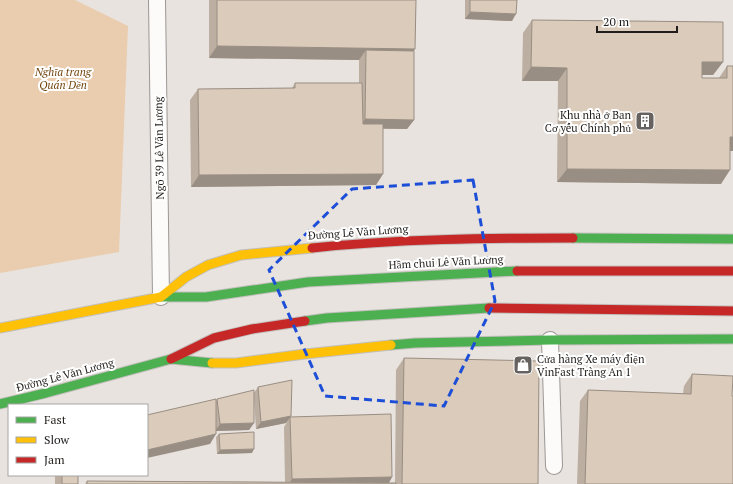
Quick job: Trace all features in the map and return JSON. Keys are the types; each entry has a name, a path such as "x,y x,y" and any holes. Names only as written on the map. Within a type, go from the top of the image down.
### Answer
{"main road":[{"name":"Đường Lê Văn Lương","path":"0,328 161,297 186,277 208,265 241,256 297,249 358,243 494,238 733,239"},
{"name":"Hầm chui Lê Văn Lương","path":"161,297 206,297 308,282 500,270 733,271"},
{"path":"171,359 214,338 252,329 326,318 496,308 733,311"},
{"name":"Đường Lê Văn Lương","path":"0,404 171,359 206,363 236,363 305,354 415,343 550,340 733,339"}],"lane":[{"name":"Ngõ 39 Lê Văn Lương","path":"157,0 161,297"},
{"path":"550,340 554,466"}],"highlighted area":[{"path":"473,180 495,301 444,406 325,396 269,270 352,189"}],"green space":[{"name":"Nghĩa trang Quán Dền","path":"0,0 75,0 128,26 119,252 0,273"}],"building":[{"path":"217,0 416,0 415,49 217,46"},
{"path":"470,0 517,0 516,14 470,12"},
{"name":"Khu nhà ở Ban Cơ yếu Chính phủ","path":"532,20 723,22 723,62 702,62 702,78 727,78 727,66 733,66 733,137 730,137 730,170 567,169 567,68 531,67"},
{"path":"366,50 414,51 414,120 365,119"},
{"path":"295,83 362,83 363,124 383,124 383,174 199,175 198,89 295,88"},
{"path":"404,358 539,361 538,484 402,484"},
{"path":"692,374 733,376 733,484 585,484 588,390 691,394"},
{"path":"292,380 291,416 261,422 258,387"},
{"path":"254,390 254,423 220,424 217,399"},
{"path":"216,399 216,434 148,450 148,415"},
{"path":"391,414 392,477 292,479 290,417"},
{"path":"254,432 254,449 220,450 219,434"},
{"path":"62,476 78,476 78,484 62,484"},
{"path":"87,481 396,483 396,484 87,484"}],"traffic: fast":[{"path":"573,238 733,239"},
{"path":"161,297 206,297 308,282 517,271"},
{"path":"305,321 327,318 489,308"},
{"path":"391,345 415,343 550,340 733,339"},
{"path":"0,404 171,359 212,363"}],"traffic: slow":[{"path":"0,328 161,297 186,277 208,265 241,255 312,248"},
{"path":"212,363 236,363 391,345"}],"traffic: jam":[{"path":"312,248 442,240 573,238"},
{"path":"517,271 733,271"},
{"path":"489,308 733,311"},
{"path":"171,359 214,338 252,329 305,321"}],"place":[{"name":"Khu nhà ở Ban Cơ yếu Chính phủ","path":"645,121"},
{"name":"Cửa hàng Xe máy điện VinFast Tràng An 1","path":"523,365"}]}
